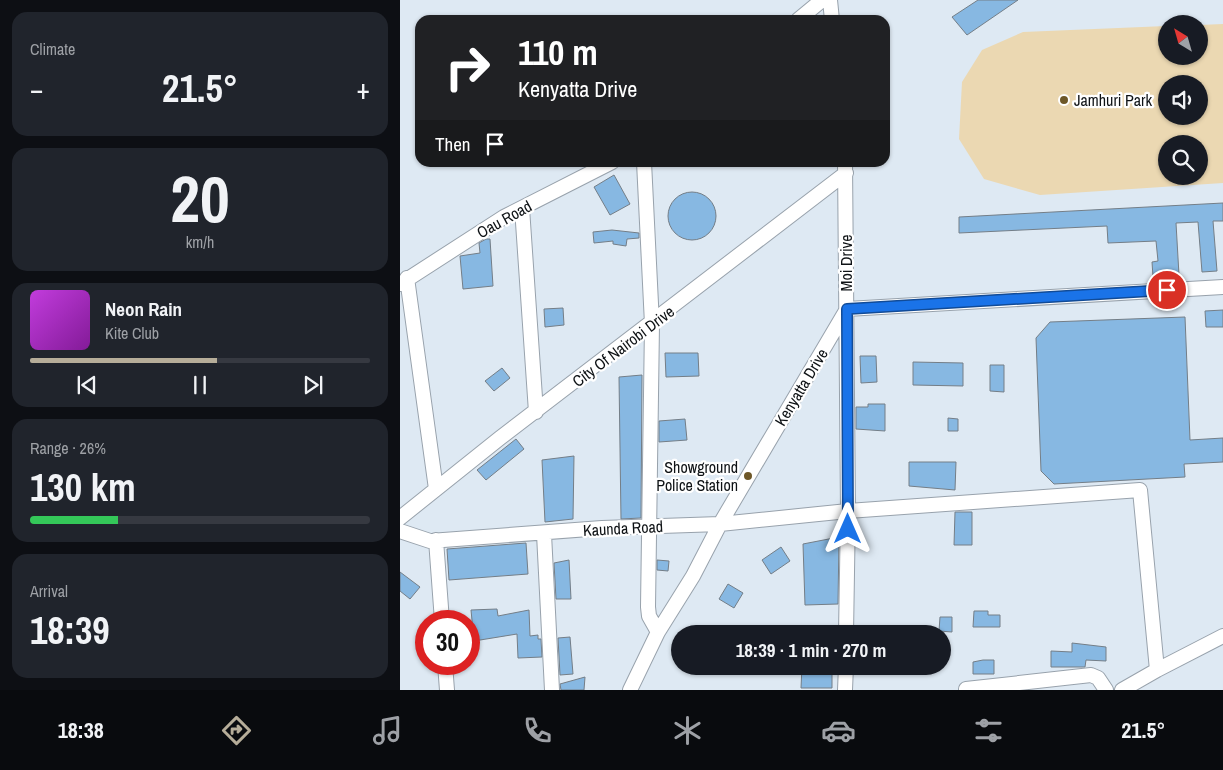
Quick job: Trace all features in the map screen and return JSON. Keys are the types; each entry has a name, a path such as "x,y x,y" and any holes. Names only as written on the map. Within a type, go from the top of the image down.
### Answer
{"street":[{"path":"804,15 822,0"},
{"path":"830,0 832,15"},
{"name":"Oau Road","path":"403,281 476,233 602,167"},
{"path":"644,167 652,324 648,607 649,616 658,632"},
{"name":"City Of Nairobi Drive","path":"400,518 652,324 846,168"},
{"name":"Moi Drive","path":"846,168 848,511 846,625"},
{"path":"522,208 536,412"},
{"path":"403,281 436,489"},
{"path":"847,309 1223,287"},
{"name":"Kenyatta Drive","path":"630,690 658,632 693,576 720,524 847,309"},
{"name":"Kaunda Road","path":"400,531 425,540 436,540 467,536 544,534 648,526 720,524 848,511 1140,490 1156,670"},
{"path":"544,534 552,690"},
{"path":"436,540 441,610"},
{"path":"1122,690 1156,670 1223,636"},
{"path":"446,675 447,690"},
{"path":"845,690 846,675"},
{"path":"963,690 1092,675 1098,678 1106,690"}],"shaded area":[{"name":"Jamhuri Park","path":"1223,24 1223,183 1208,184 1208,135 1158,135 1158,185 1192,185 1040,195 984,179 959,139 962,82 982,50 1023,32 1158,26 1158,65 1208,65 1208,25"}],"building":[{"path":"978,0 1018,0 967,35 952,17"},
{"path":"614,175 630,204 610,215 594,187"},
{"path":"687,192 697,192 709,199 716,211 716,221 709,233 697,240 687,240 679,236 672,229 668,221 668,211 672,203 679,196"},
{"path":"1223,203 1223,221 1213,221 1217,271 1202,272 1198,222 1176,223 1179,275 1153,277 1152,262 1158,261 1156,241 1108,243 1107,226 959,233 959,217"},
{"path":"612,230 639,233 639,238 627,239 626,246 613,244 613,241 594,243 593,232"},
{"path":"490,239 493,286 463,289 460,256 480,253 479,243"},
{"path":"563,308 564,325 545,327 544,309"},
{"path":"1223,310 1223,327 1206,327 1205,311"},
{"path":"1185,317 1190,440 1223,438 1223,462 1184,464 1185,477 1054,484 1041,471 1036,338 1050,322"},
{"path":"665,353 698,353 699,376 666,377"},
{"path":"860,356 876,356 877,382 861,383"},
{"path":"913,362 963,363 963,386 913,385"},
{"path":"990,365 1004,365 1004,392 990,391"},
{"path":"502,368 510,378 494,391 485,381"},
{"path":"642,375 641,518 621,519 619,377"},
{"path":"868,404 885,404 885,431 856,429 856,407 868,407"},
{"path":"948,418 958,419 958,431 948,431"},
{"path":"685,419 687,440 659,442 659,421"},
{"path":"516,439 524,449 486,480 477,470"},
{"path":"574,456 573,519 545,522 542,460"},
{"path":"909,462 956,462 955,490 909,486"},
{"path":"955,512 972,512 972,545 954,545"},
{"path":"839,537 838,604 805,605 803,544"},
{"path":"526,543 528,574 449,580 447,549"},
{"path":"781,547 790,561 771,574 762,560"},
{"path":"569,560 571,599 556,599 554,563"},
{"path":"657,560 669,561 668,571 657,570"},
{"path":"400,572 420,587 410,599 400,591"},
{"path":"728,584 743,593 734,608 719,599"},
{"path":"497,609 498,616 529,610 530,636 538,635 538,639 541,639 542,657 518,658 517,634 480,640 480,610 471,610"},
{"path":"974,611 988,611 988,615 1000,615 1000,627 973,627"},
{"path":"940,617 952,617 952,632 951,625 939,625"},
{"path":"570,637 573,674 560,675 558,638"},
{"path":"1072,643 1106,647 1106,661 1086,660 1085,667 1051,667 1051,651 1072,652"},
{"path":"994,660 994,674 973,674 973,662"},
{"path":"802,675 832,675 832,688 801,688"},
{"path":"585,677 584,690 561,690 560,684"}],"place":[{"name":"Jamhuri Park","path":"1064,100"},
{"name":"Showground Police Station","path":"748,476"}],"route":[{"path":"848,529 847,309 1167,290"}]}
